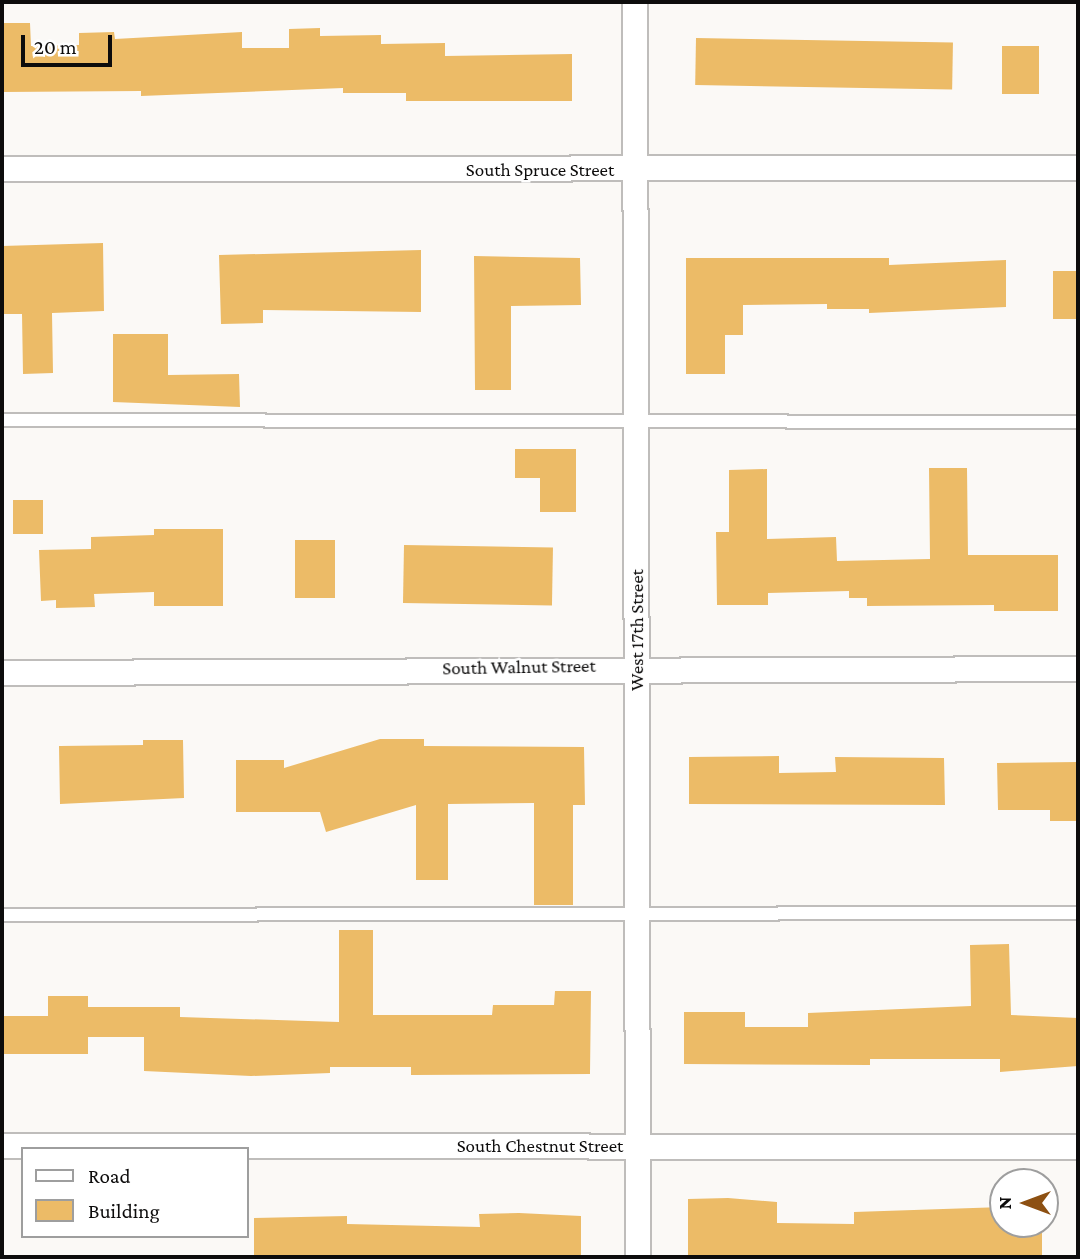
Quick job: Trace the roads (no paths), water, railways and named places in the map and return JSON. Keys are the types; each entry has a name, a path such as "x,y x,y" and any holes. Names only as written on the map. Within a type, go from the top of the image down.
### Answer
{"street":[{"name":"West 17th Street","path":"635,2 638,1257"},
{"name":"South Spruce Street","path":"2,169 1078,168"},
{"name":"South Walnut Street","path":"2,673 637,666 1078,669"},
{"name":"South Chestnut Street","path":"2,1146 1078,1147"}],"lane":[{"path":"2,420 636,418 1078,422"},
{"path":"2,915 1078,913"}]}
